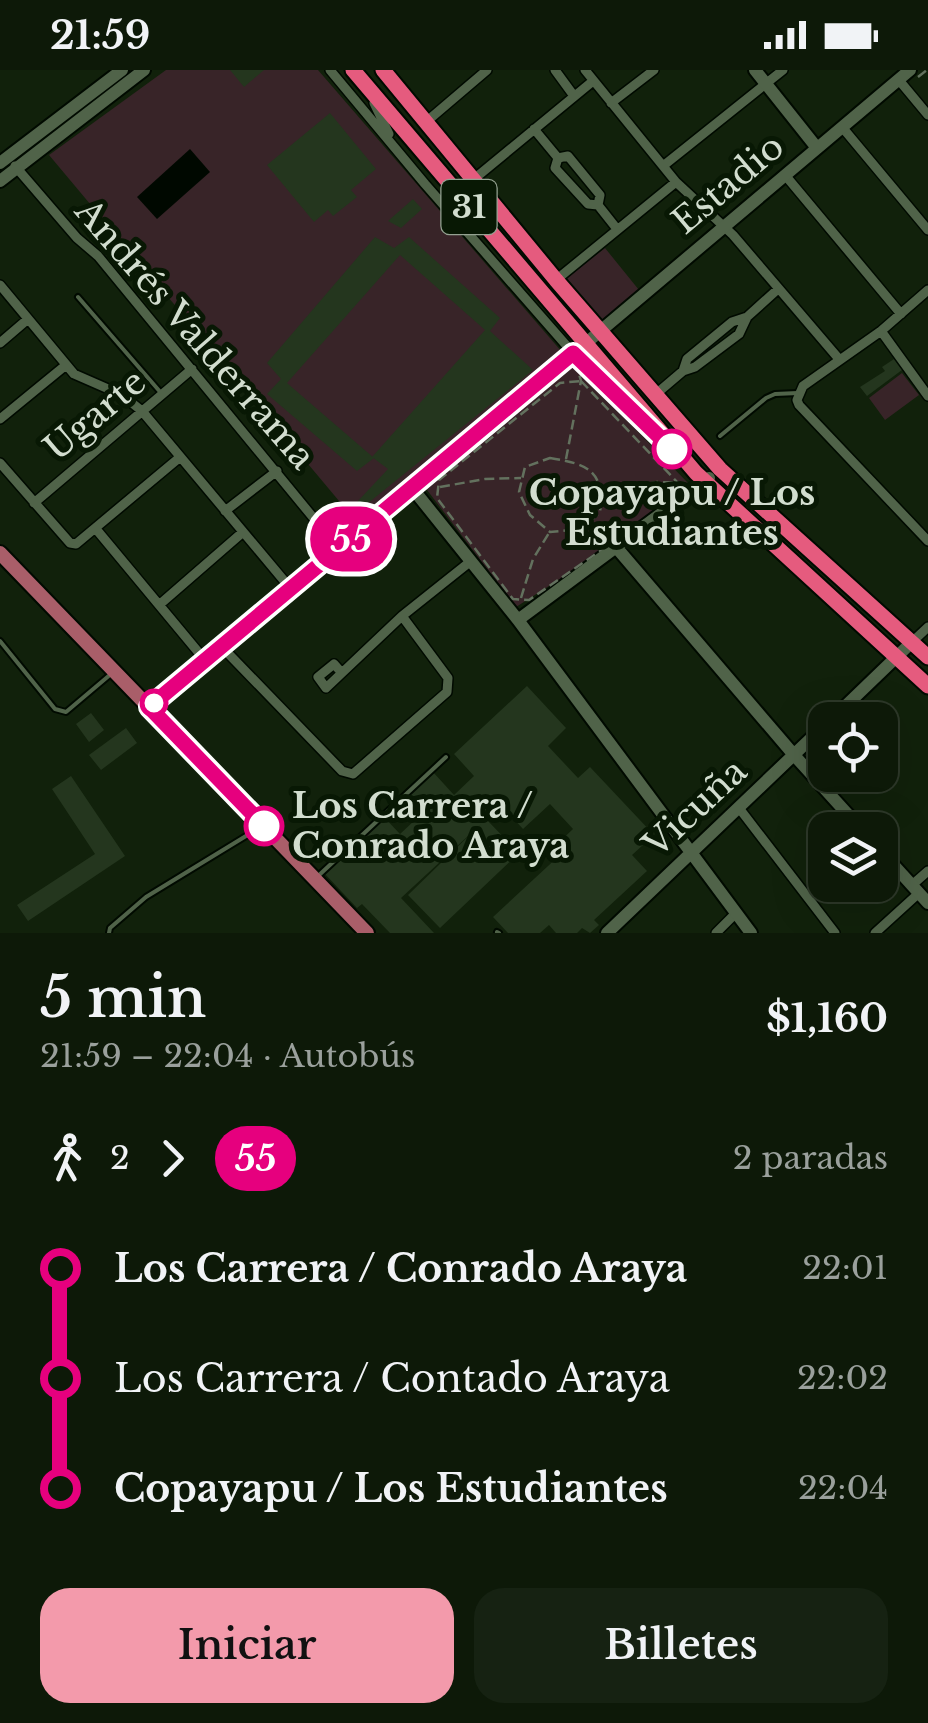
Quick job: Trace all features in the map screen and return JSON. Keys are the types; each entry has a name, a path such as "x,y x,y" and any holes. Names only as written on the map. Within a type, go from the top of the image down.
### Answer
{"highway":[{"name":"31","path":"383,70 556,280 720,469 928,659"},
{"name":"31","path":"359,74 579,348 700,477 928,686"},
{"path":"896,656 928,659"}],"main road":[{"path":"0,553 315,879 357,930"}],"street":[{"path":"0,181 8,163 122,70"},
{"path":"8,163 144,70"},
{"path":"330,70 425,184 579,348"},
{"path":"426,122 487,70"},
{"path":"571,70 558,74 574,96"},
{"path":"585,70 676,182 733,236 839,359"},
{"path":"611,103 654,70"},
{"path":"755,70 816,148"},
{"path":"663,166 782,70"},
{"path":"359,74 396,148"},
{"path":"904,75 928,115"},
{"name":"Estadio","path":"149,707 904,75"},
{"path":"474,179 593,81"},
{"path":"842,127 928,230"},
{"path":"534,129 558,158"},
{"path":"558,158 568,156 600,195 598,205"},
{"path":"558,158 556,168 588,204 598,205 617,229"},
{"name":"Andrés Valderrama","path":"8,163 76,238 98,256 340,549"},
{"path":"785,175 901,314"},
{"path":"556,280 676,182"},
{"path":"0,285 66,365 84,379 130,399 290,589"},
{"path":"656,394 683,371 688,359 732,322 747,317 778,289"},
{"path":"928,290 881,330 802,386 798,393 799,405 928,541"},
{"path":"0,343 28,319"},
{"path":"881,330 928,396"},
{"path":"0,418 66,365"},
{"name":"Ugarte","path":"34,502 192,369"},
{"path":"0,463 74,544 179,458"},
{"path":"518,620 700,477 720,469"},
{"path":"226,511 277,471"},
{"path":"413,489 518,620 751,933"},
{"path":"96,529 204,659"},
{"path":"160,605 243,532"},
{"path":"611,547 846,812"},
{"path":"342,672 470,561"},
{"path":"220,646 342,771 352,774 447,692 448,678 402,616"},
{"path":"849,702 928,628"},
{"name":"Vicuña","path":"607,933 808,742"},
{"path":"739,808 835,933"},
{"path":"898,870 920,894"},
{"path":"876,933 920,894 928,870"},
{"path":"716,933 736,913"}],"lane":[{"path":"78,297 162,394"},
{"path":"720,436 766,398 798,393"},
{"path":"0,641 56,709 66,712 114,670"},
{"path":"315,879 446,758"},
{"path":"108,933 146,897 264,826"}],"path":[{"path":"566,460 581,380"},
{"path":"581,380 679,484"},
{"path":"581,380 560,383 440,480 437,498 513,599 529,600 611,547 674,500 679,484"},
{"path":"550,458 566,460 576,462 598,478 602,493 600,512 582,529 550,532 530,515 519,492 522,478 525,467 550,458"},
{"path":"438,487 522,478"},
{"path":"602,493 657,482 679,484"},
{"path":"588,524 611,547"},
{"path":"520,600 533,559 550,532"}],"shaded area":[{"path":"166,70 318,70 562,352 360,526 49,155"},
{"path":"190,149 210,172 157,219 137,197"},
{"path":"605,248 639,290 600,322 566,279"},
{"path":"571,363 688,483 607,549 516,607 424,486"},
{"path":"902,373 919,395 885,420 869,398"}],"building":[{"path":"230,70 264,70 244,87"},
{"path":"330,113 376,169 351,190 357,197 333,216 328,210 314,222 267,165"},
{"path":"413,199 422,209 401,228 388,221"},
{"path":"375,237 394,248 409,237 500,318 490,331 533,370 362,508 357,502 388,469 374,458 357,471 267,394 281,379 267,363","holes":["400,255 485,330 372,457 287,383"]},
{"path":"894,359 902,370 867,396 860,387 885,371 882,367"},
{"path":"527,686 566,728 548,746 578,778 590,767 654,835 632,855 647,871 594,920 599,925 590,933 582,928 577,933 556,933 549,925 540,933 508,933 493,917 561,854 554,847 573,829 550,804 523,829 501,805 486,819 519,853 440,928 408,895 481,824 401,898 434,933 390,933 362,904 357,908 324,873 384,817 400,834 415,820 399,804 433,772 454,795 474,776 454,754"},
{"path":"91,713 104,730 89,742 76,724"},
{"path":"126,728 137,743 101,770 89,755"},
{"path":"71,776 125,856 28,921 17,905 95,854 52,789"}],"bus line":[{"name":"55","path":"264,826 149,707 573,353 672,449"}],"place":[{"name":"Copayapu / Los Estudiantes","path":"672,449"},
{"name":"Los Carrera / Conrado Araya","path":"264,826"}]}
